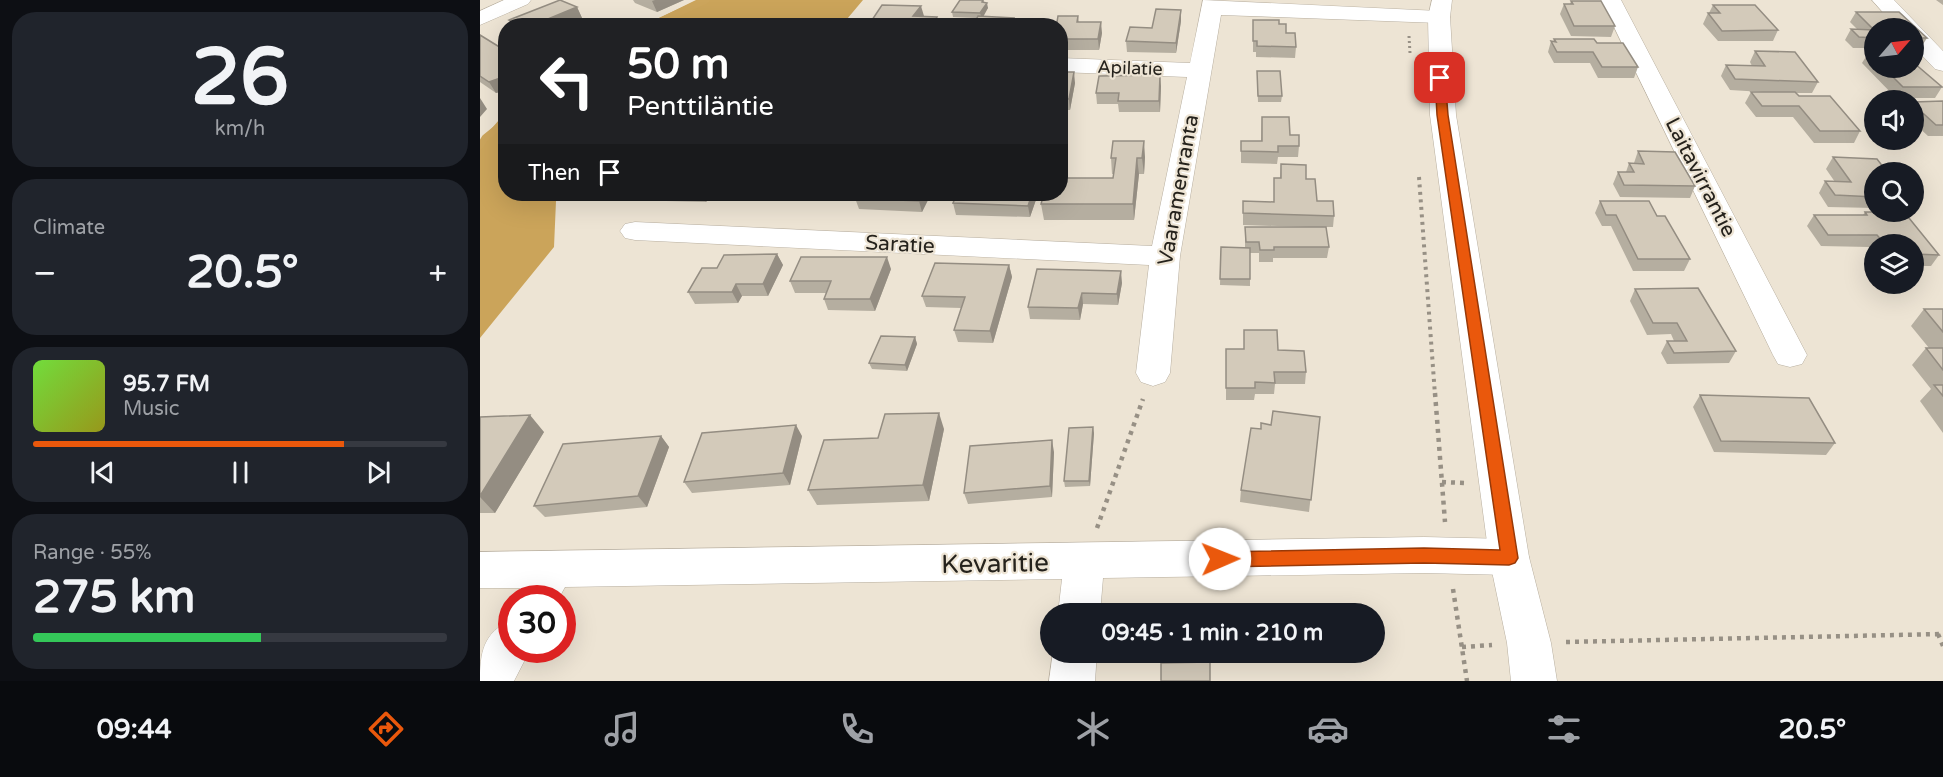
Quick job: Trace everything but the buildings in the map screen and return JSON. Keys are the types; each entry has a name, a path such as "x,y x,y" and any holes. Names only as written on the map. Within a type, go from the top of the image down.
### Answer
{"street":[{"path":"480,19 520,0"},
{"name":"Laitavirrantie","path":"1611,0 1791,355"},
{"path":"1882,0 1899,18"},
{"name":"Vaaramenranta","path":"1153,373 1165,256 1213,4 1429,10"},
{"path":"1429,10 1509,558 1534,681"},
{"path":"1924,44 1943,64"},
{"name":"Apilatie","path":"1068,65 1200,70"},
{"name":"Saratie","path":"635,231 1165,256"},
{"name":"Kevaritie","path":"480,570 544,584 1084,562 1448,556 1509,558"},
{"path":"1080,603 1084,562"},
{"path":"489,681 499,663"},
{"path":"1072,681 1074,663"}],"path":[{"path":"1411,62 1429,10"},
{"path":"1419,167 1448,556 1467,681"},
{"path":"1084,562 1153,373"},
{"path":"1442,482 1474,484"},
{"path":"1462,647 1528,643 1940,634 1943,646"}],"shaded area":[{"path":"696,0 863,0 848,18 659,18"},
{"path":"498,121 498,201 556,201 554,247 480,338 480,142"}],"waterway":[{"path":"667,18 706,0"},
{"path":"480,146 485,138 498,127"}],"route":[{"path":"1220,559 1424,555 1509,558 1443,115 1440,78"}]}
